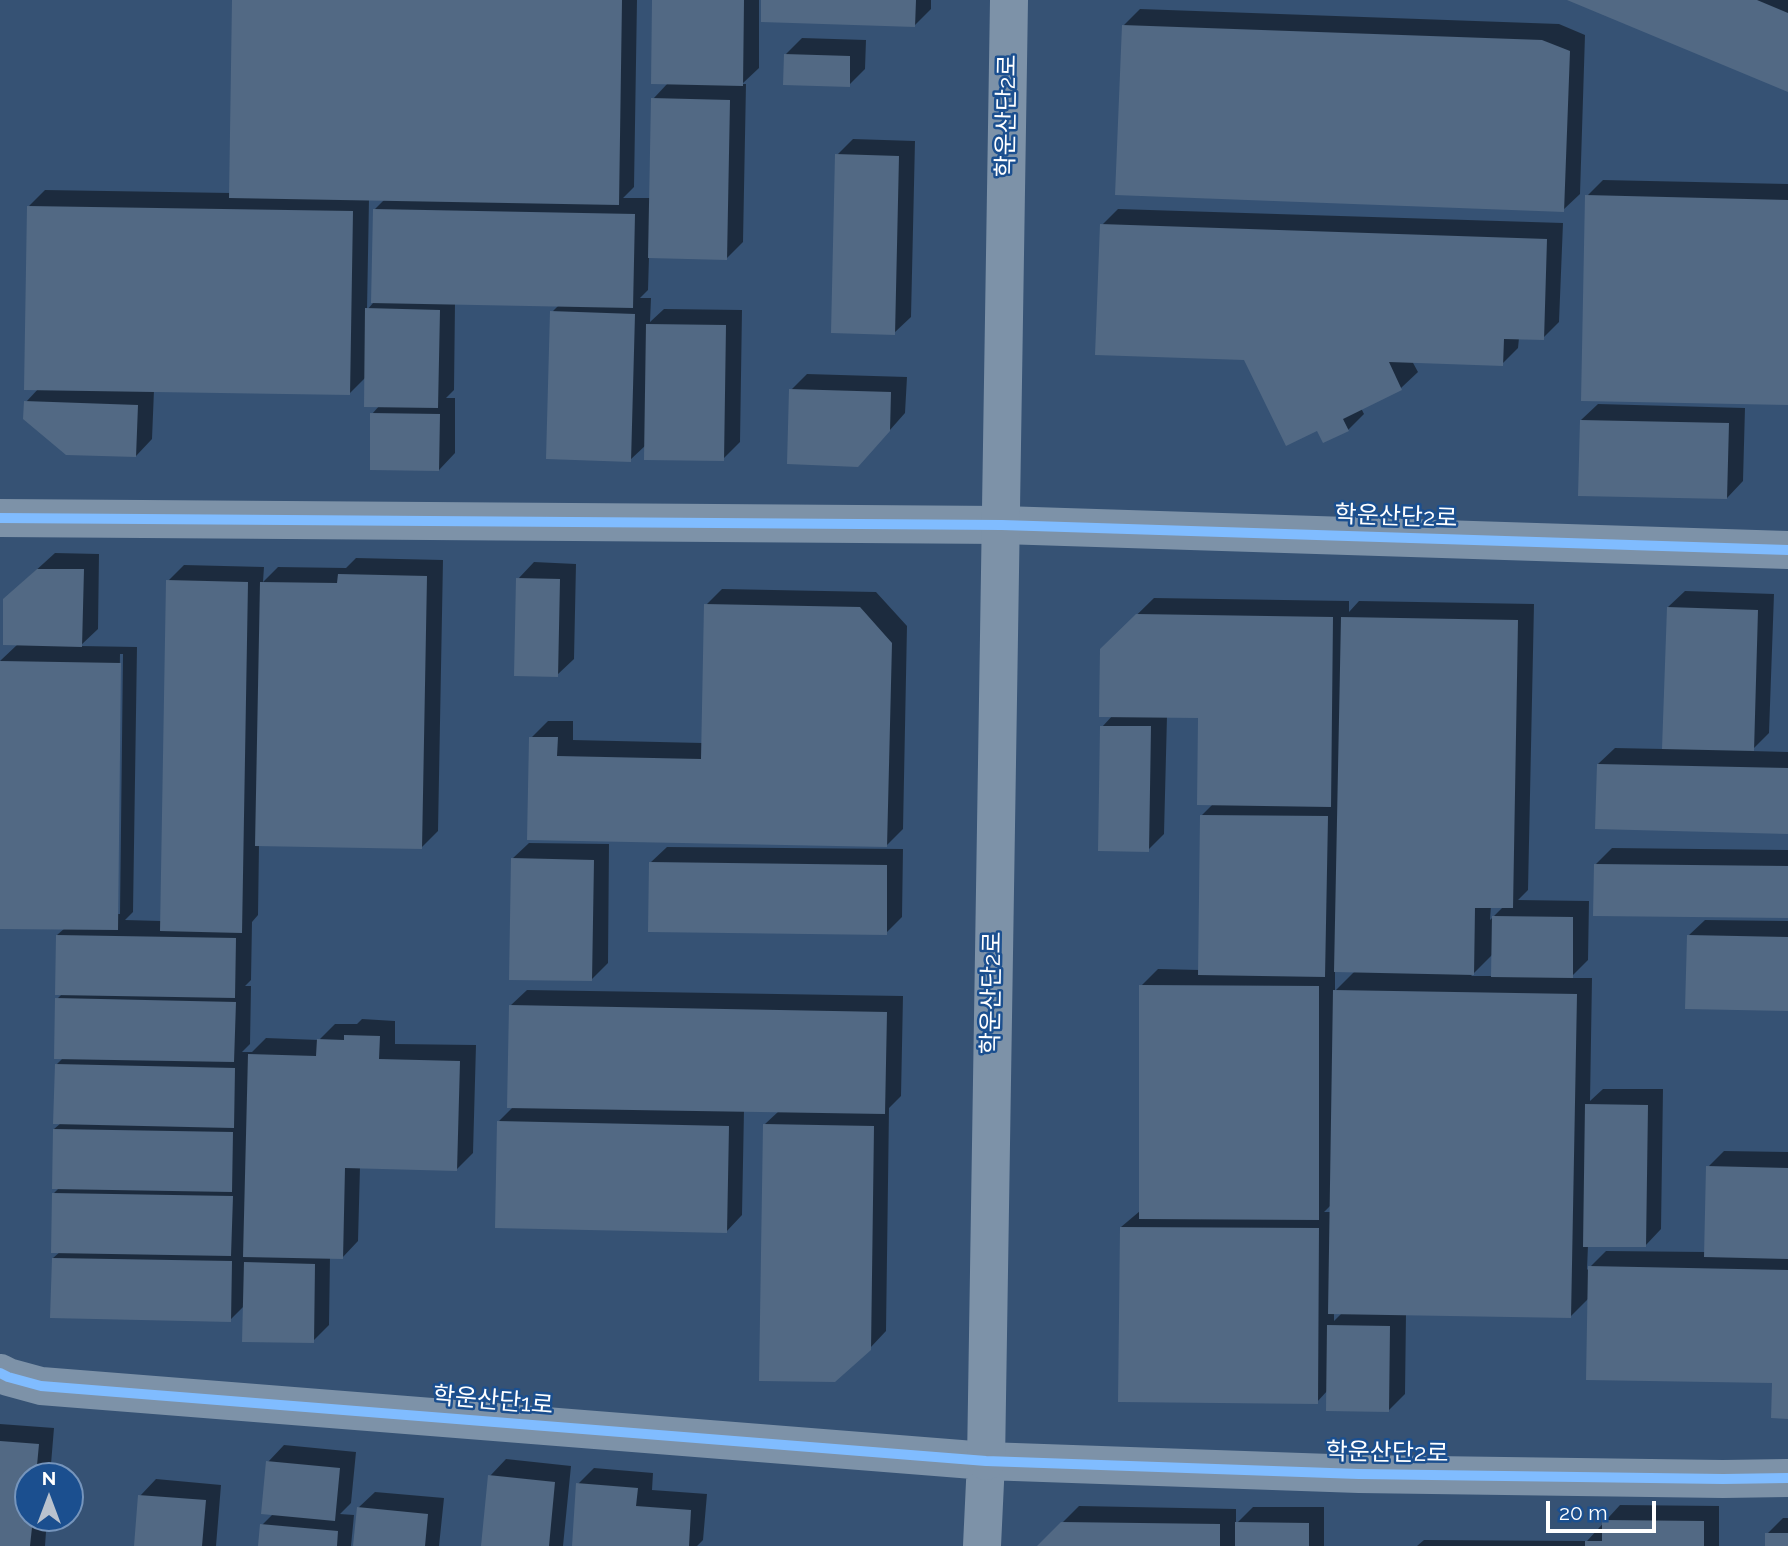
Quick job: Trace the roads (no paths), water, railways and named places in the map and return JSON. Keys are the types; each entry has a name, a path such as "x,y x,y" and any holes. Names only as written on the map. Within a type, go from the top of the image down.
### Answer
{"street":[{"name":"학운산단2로","path":"982,1546 986,1461 1009,0"},
{"path":"0,518 1002,525"},
{"name":"학운산단2로","path":"1002,525 1788,550"},
{"name":"학운산단1로","path":"0,1373 41,1386 986,1461"},
{"name":"학운산단2로","path":"986,1461 1359,1474 1788,1478"}]}
